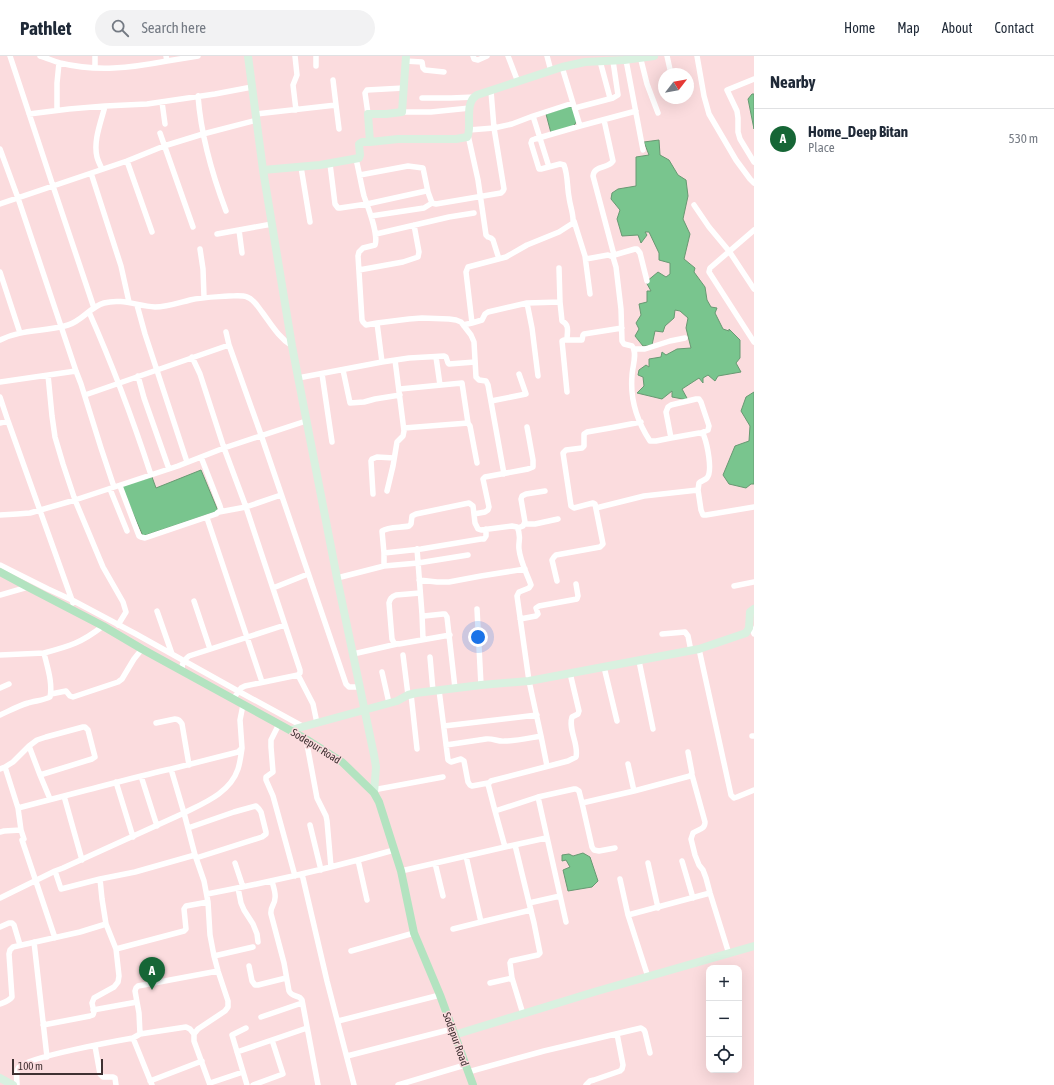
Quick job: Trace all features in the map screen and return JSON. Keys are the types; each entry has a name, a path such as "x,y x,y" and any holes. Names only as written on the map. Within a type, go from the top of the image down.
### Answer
{"main road":[{"name":"Sodepur Road","path":"0,572 103,626 142,649 291,730 342,762 373,791 379,802 401,870 414,933 440,995 473,1085"}],"street":[{"path":"10,56 94,308"},
{"path":"40,56 59,63 79,67 109,69 127,68 166,58 198,56"},
{"path":"95,56 95,68"},
{"path":"248,56 263,170 292,346 337,578 376,767 373,791 443,777"},
{"path":"296,56 297,75 293,85 296,110"},
{"path":"316,56 316,66"},
{"path":"473,56 476,60 487,56"},
{"path":"508,56 518,82"},
{"path":"547,56 551,71"},
{"path":"422,98 475,97 551,71 585,62 626,60 654,56"},
{"path":"667,56 669,68"},
{"path":"697,56 704,96 709,114 736,160 754,183"},
{"path":"640,57 647,84 658,113"},
{"path":"402,112 406,58 422,62 425,70 444,72"},
{"path":"263,170 330,164 356,159 360,157 359,144 362,142 398,139 456,139 469,133 512,124 533,116 574,105 610,98 616,96 618,93 613,60"},
{"path":"626,60 643,150"},
{"path":"600,61 610,98"},
{"path":"57,110 59,63"},
{"path":"562,68 580,126"},
{"path":"333,80 339,129"},
{"path":"754,80 727,90 737,111 738,132 740,139 754,162"},
{"path":"29,114 57,110 147,104 252,87"},
{"path":"370,142 365,93 367,90 404,88"},
{"path":"371,216 424,208 432,203 436,204 501,193 503,191 504,189 494,128 491,91"},
{"path":"198,96 203,134 213,174 226,211"},
{"path":"475,97 472,100 470,108 468,123 469,133 486,235 493,240 499,259"},
{"path":"162,102 165,124"},
{"path":"0,204 102,170 164,146 256,117 336,105"},
{"path":"102,170 97,156 96,147 105,106"},
{"path":"368,114 432,112 470,108"},
{"path":"590,294 586,259 574,221 564,165 560,164 539,169 531,143 532,140 540,137 636,112"},
{"path":"533,116 549,167"},
{"path":"604,120 613,161 609,165 596,170 593,176 616,267 623,343 632,346 634,349 645,349 684,338"},
{"path":"160,133 193,227"},
{"path":"0,149 85,395 100,448 115,487 139,536 145,538 207,518 219,512 246,507 281,495"},
{"path":"356,159 364,198 376,234 375,245 363,248 359,252 363,322 366,325 409,318 449,319 461,322 471,335 474,342 476,377 479,380 486,381 504,474"},
{"path":"127,161 152,232"},
{"path":"330,164 336,206 340,208 367,204 426,191 428,192"},
{"path":"360,175 408,166 423,168 432,203"},
{"path":"301,167 310,222"},
{"path":"91,173 121,266 129,302"},
{"path":"694,205 706,223 729,251 754,289"},
{"path":"376,234 474,212"},
{"path":"472,322 466,269 471,266 511,255 527,245 572,225 574,221"},
{"path":"217,234 272,224"},
{"path":"359,270 403,262 418,257 419,252 414,226"},
{"path":"239,230 242,253"},
{"path":"754,232 729,251 710,268 709,272 754,342"},
{"path":"200,249 203,269 204,297"},
{"path":"586,259 613,255 635,249 639,251 647,282"},
{"path":"559,268 562,320 567,326 567,340"},
{"path":"0,272 20,333"},
{"path":"0,340 20,333 69,325 79,320 94,308 103,304 129,302 154,307 204,297 240,296 247,297 252,300 281,338 292,346"},
{"path":"463,325 482,320 488,312 527,304 560,302"},
{"path":"527,304 532,328 538,376"},
{"path":"138,305 145,334 188,462"},
{"path":"89,312 119,383 151,475"},
{"path":"376,324 382,362"},
{"path":"567,392 562,341 582,340 582,335 584,334 622,328"},
{"path":"226,332 346,684 350,687 360,687"},
{"path":"85,395 230,345"},
{"path":"634,349 635,354 632,376 632,396 634,408 650,441 656,442 701,433 708,430 709,426 701,402 696,398 668,407 666,412 671,438"},
{"path":"298,378 382,362 414,358 445,356 450,364 475,362"},
{"path":"192,357 200,374 224,448 246,507 300,670 298,675 313,704 317,723"},
{"path":"436,357 440,385"},
{"path":"387,491 392,474 397,442 404,434 396,360"},
{"path":"343,370 350,403 364,402 400,392 440,385 462,384 468,423 470,426 478,463"},
{"path":"0,382 76,371"},
{"path":"322,374 332,442"},
{"path":"491,401 526,394 519,374"},
{"path":"48,375 55,437 76,500 103,567 123,602 126,612 118,625"},
{"path":"138,376 144,398 169,469"},
{"path":"0,396 76,612"},
{"path":"0,423 8,420"},
{"path":"0,515 39,510 76,500 169,469 261,435 306,421"},
{"path":"557,581 552,560 554,557 602,546 594,503 574,508 571,506 562,453 566,450 582,448 584,446 584,434 587,432 641,422"},
{"path":"404,428 468,423"},
{"path":"474,514 485,512 489,507 483,484 484,478 487,476 504,474 533,467 527,427"},
{"path":"701,433 706,440 709,460 708,476 699,482 698,490 703,515 754,507"},
{"path":"200,457 220,506 221,510 219,512"},
{"path":"373,494 372,459 377,457 394,458"},
{"path":"115,487 127,531"},
{"path":"596,508 644,496 698,490"},
{"path":"525,524 521,499 522,496 545,491"},
{"path":"384,566 383,530 388,528 409,526 414,515 469,503 472,506 477,527 481,530 512,526 518,528 525,524 535,524 558,519"},
{"path":"207,518 262,682"},
{"path":"518,528 520,539 519,550 531,585 529,588 517,594 520,619 529,681 547,766"},
{"path":"384,553 484,539 486,536 486,529"},
{"path":"417,549 423,639"},
{"path":"337,578 384,566 418,563 468,554"},
{"path":"0,565 72,600 304,727"},
{"path":"419,580 449,582 525,569"},
{"path":"273,588 308,574"},
{"path":"734,586 754,582"},
{"path":"520,619 536,616 538,614 536,608 539,606 576,599 578,596 576,584"},
{"path":"0,595 28,588"},
{"path":"399,644 394,643 392,639 390,599 396,595 420,593"},
{"path":"194,602 210,649"},
{"path":"477,609 481,685"},
{"path":"754,609 749,614 750,624 754,634"},
{"path":"157,611 172,654"},
{"path":"422,614 424,616 445,614 448,619 455,688"},
{"path":"291,730 400,700 410,694 481,685 529,681 695,650 741,635 748,631 750,624"},
{"path":"182,671 182,664 189,656 284,625"},
{"path":"0,655 44,652 64,648 89,637 103,626"},
{"path":"662,634 685,632 695,650 731,795 734,798 754,790"},
{"path":"353,654 423,639 450,635"},
{"path":"51,694 66,692 73,697 118,682 122,679 142,649"},
{"path":"0,715 27,703 50,697 49,678 44,652"},
{"path":"403,655 410,694 417,750"},
{"path":"430,658 444,726 448,759 449,761 461,759 464,761 468,782 472,786 568,761 576,757 577,752 571,720 572,717 578,714 579,711 570,673"},
{"path":"639,661 653,729"},
{"path":"604,667 617,721"},
{"path":"382,672 389,703"},
{"path":"233,699 240,688 245,686 298,675"},
{"path":"0,688 10,684"},
{"path":"0,898 184,813 209,800 227,788 238,769 242,748 240,720 244,705"},
{"path":"444,726 537,715"},
{"path":"156,723 178,719 181,721 189,765"},
{"path":"279,724 271,740 273,772 266,777 266,780 274,796 295,876"},
{"path":"40,775 95,757 88,730 83,727 37,740 13,762 2,768 18,808 21,830 24,839 22,840 55,938"},
{"path":"446,745 491,738 507,742 541,736"},
{"path":"306,739 317,798 327,821 331,867"},
{"path":"30,746 50,799"},
{"path":"18,808 238,752 242,748"},
{"path":"688,752 692,775 705,822 702,829 692,833 691,839 696,860 705,873 729,954"},
{"path":"628,764 634,792"},
{"path":"171,769 204,881 214,956 228,1001 228,1007 225,1011 198,1028 194,1034 194,1041 210,1084 243,1072"},
{"path":"582,803 634,792 692,775"},
{"path":"141,776 157,826"},
{"path":"116,782 133,836"},
{"path":"488,783 505,847"},
{"path":"495,811 538,797 576,788 579,791 592,847 594,850 599,851 615,848"},
{"path":"64,796 82,860"},
{"path":"538,797 566,922"},
{"path":"56,871 61,889 196,857 262,837 266,834 261,812 256,806 188,828"},
{"path":"310,825 321,870"},
{"path":"0,832 21,830"},
{"path":"401,870 546,838"},
{"path":"515,845 540,953 538,955 511,961 510,963 512,978 523,1014"},
{"path":"206,894 321,870 394,850"},
{"path":"466,856 481,922"},
{"path":"358,860 367,900"},
{"path":"682,861 693,898"},
{"path":"235,863 240,888 241,903 253,924 258,942"},
{"path":"435,863 443,896"},
{"path":"648,863 658,908"},
{"path":"302,874 327,981 354,1085"},
{"path":"43,1024 90,1016 93,1014 92,1003 94,998 114,987 118,982 119,976 116,949 106,924 100,879"},
{"path":"620,880 628,915 648,977"},
{"path":"272,881 276,897 270,910 284,963 290,994 301,997 318,1085"},
{"path":"628,915 710,893"},
{"path":"529,902 560,896"},
{"path":"116,949 184,931 186,929 184,909 186,906 208,902"},
{"path":"453,929 531,910"},
{"path":"0,927 12,923 20,945"},
{"path":"0,1004 6,1002 12,996 9,954 13,947 55,938 106,924"},
{"path":"351,951 414,933"},
{"path":"34,942 47,1057"},
{"path":"347,1056 453,1032 523,1014 754,946"},
{"path":"214,956 253,947"},
{"path":"249,966 252,981 255,985 286,978"},
{"path":"140,1034 139,1013 135,991 138,986 218,971"},
{"path":"490,983 512,978"},
{"path":"338,1021 440,995"},
{"path":"93,1010 137,1002"},
{"path":"261,1017 302,1003"},
{"path":"17,1085 18,1068 24,1063 133,1038 140,1034 186,1028 194,1034"},
{"path":"246,1028 232,1035 247,1085"},
{"path":"237,1052 307,1028"},
{"path":"398,1085 643,1028 650,1053"},
{"path":"586,1085 590,1081 622,1069 623,1065 617,1034"},
{"path":"133,1038 151,1083 202,1061"},
{"path":"253,1085 283,1074 272,1040"},
{"path":"95,1046 100,1074 104,1077 113,1077 116,1085"},
{"path":"0,1078 13,1085"}],"shaded area":[{"path":"752,94 754,94 754,129 748,99"},
{"path":"569,106 574,109 577,121 573,127 551,133 546,114"},
{"path":"659,140 660,155 669,160 678,175 686,180 688,196 683,219 690,234 684,259 695,268 694,272 705,287 707,300 711,307 717,308 715,313 723,329 729,331 729,329 740,340 740,358 736,363 741,372 718,376 715,381 708,375 703,378 703,383 699,378 682,389 688,400 672,397 672,391 662,399 637,393 644,386 643,377 638,375 639,370 646,365 649,367 649,359 661,357 662,352 666,355 677,349 691,348 686,328 688,318 680,311 675,310 674,318 665,326 663,332 655,331 652,345 643,346 635,336 639,329 636,323 641,315 639,304 647,302 647,291 651,291 646,282 658,272 666,277 670,274 670,263 659,260 659,253 649,232 645,232 647,235 641,243 638,235 622,236 617,219 620,210 611,199 612,193 618,189 636,186 636,157 649,155 644,142"},
{"path":"754,392 754,484 751,484 746,488 729,484 723,475 735,446 749,441 750,426 741,411 746,397"},
{"path":"201,470 218,511 143,536 121,486 152,477 156,488"},
{"path":"583,853 590,857 598,881 592,887 568,891 563,870 570,867 566,860 562,861 562,855 569,854 573,856"}],"place":[{"name":"Home_Deep Bitan","path":"152,990"}]}
